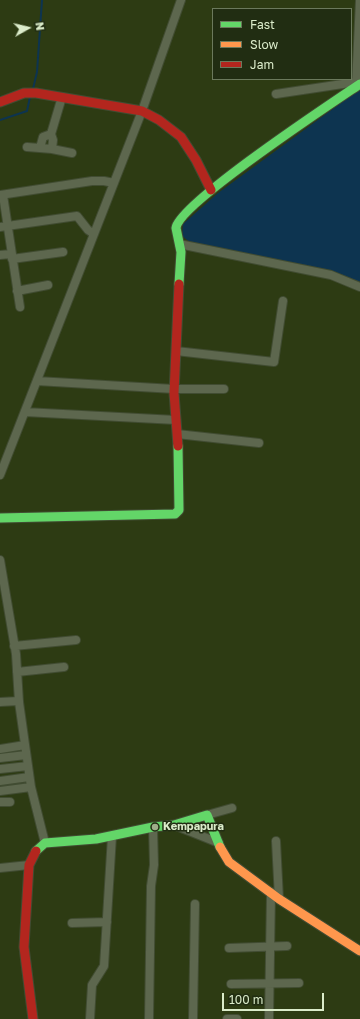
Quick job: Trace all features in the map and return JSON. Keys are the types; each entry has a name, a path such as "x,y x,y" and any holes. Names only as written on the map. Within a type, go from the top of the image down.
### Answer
{"street":[{"path":"0,475 142,111 181,0"},
{"path":"358,84 356,67 356,35 360,0"},
{"path":"276,94 358,84"},
{"path":"0,518 175,514 179,510 174,389 181,252 176,233 176,224 212,190 358,84"},
{"path":"0,102 32,93 142,111 159,120 181,137 196,160 212,190"},
{"path":"52,149 53,140 51,134 62,97"},
{"path":"40,148 43,137 51,134"},
{"path":"27,146 72,153"},
{"path":"20,307 12,256 4,227 1,195 92,181 114,183"},
{"path":"4,227 77,216 82,219 88,230 94,234"},
{"path":"179,244 331,275 360,287"},
{"path":"0,255 12,256 63,252"},
{"path":"17,291 48,285"},
{"path":"176,351 274,362 283,301"},
{"path":"37,381 174,389 224,389"},
{"path":"25,412 176,420"},
{"path":"177,434 259,444"},
{"path":"0,560 14,646 30,788 45,843"},
{"path":"14,646 76,640"},
{"path":"17,672 64,667"},
{"path":"0,702 19,701"},
{"path":"0,749 25,745"},
{"path":"0,758 26,754"},
{"path":"0,769 28,766"},
{"path":"0,781 29,777"},
{"path":"0,791 30,788"},
{"path":"0,802 10,802"},
{"path":"33,1019 24,947 29,865 35,851 45,843 96,839 153,827 174,825 232,808"},
{"path":"207,815 218,843 229,862 279,899 360,951"},
{"path":"174,825 218,843"},
{"path":"149,1019 151,886 154,865 153,827"},
{"path":"90,1019 92,985 100,976 104,966 112,836"},
{"path":"276,842 279,899"},
{"path":"0,868 29,865"},
{"path":"269,1019 271,892"},
{"path":"193,1019 195,904"},
{"path":"72,923 107,922"},
{"path":"228,948 287,946"},
{"path":"231,984 299,983"},
{"path":"227,1019 237,1019"}],"water":[{"path":"360,89 360,282 299,264 191,243 182,236 183,224 218,193"}],"waterway":[{"path":"33,89 37,72 42,0"},
{"path":"0,120 27,111 30,97"}],"traffic: fast":[{"path":"179,284 181,252 176,228 184,216 202,198 228,177 360,84"},
{"path":"0,518 175,514 179,510 178,446"},
{"path":"36,851 45,843 96,839 153,827 174,825 207,815 220,847"}],"traffic: slow":[{"path":"220,847 229,862 279,899 360,951"}],"traffic: jam":[{"path":"0,102 24,93 36,93 142,111 159,120 181,137 196,160 211,190"},
{"path":"178,446 174,393 179,284"},
{"path":"33,1019 24,947 29,865 36,851"}],"place":[{"name":"Kempapura","path":"155,827"}]}
